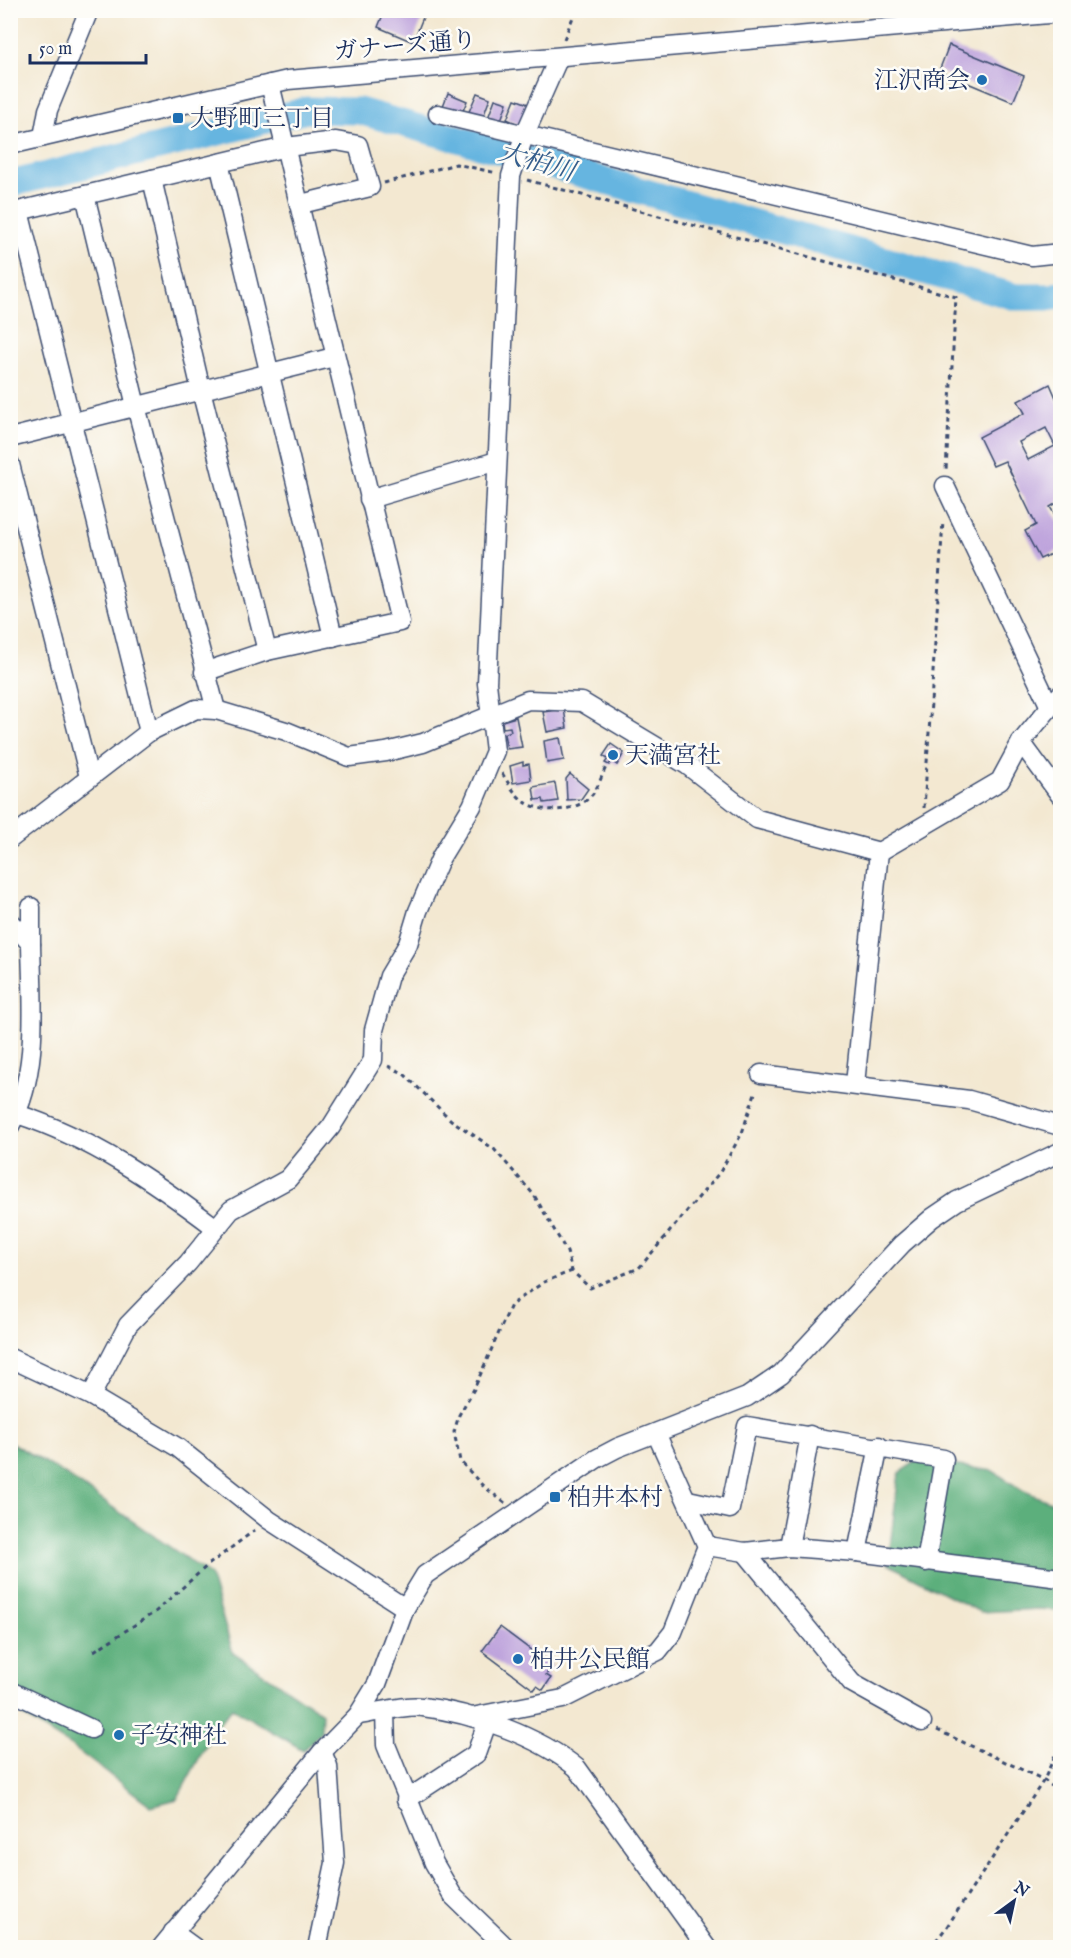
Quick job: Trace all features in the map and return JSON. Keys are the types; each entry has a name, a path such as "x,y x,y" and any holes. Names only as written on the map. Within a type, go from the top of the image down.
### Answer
{"street":[{"path":"43,137 48,110 89,10"},
{"name":"ガナーズ通り","path":"10,145 334,75 1060,13"},
{"path":"91,1396 128,1325 189,1263 231,1210 288,1179 331,1127 373,1060 374,1030 390,976 408,944 418,911 441,857 459,832 495,751 487,683 511,176 524,136 559,57"},
{"path":"204,672 267,651 400,622 334,357 301,204 271,90"},
{"path":"438,114 1032,256 1060,253"},
{"path":"149,732 73,422 15,212 219,163 285,142 336,141 358,145 370,187 301,204"},
{"path":"219,163 333,637"},
{"path":"152,179 201,390 267,651"},
{"path":"85,195 136,406 204,672 216,710"},
{"path":"10,438 334,357"},
{"path":"369,499 497,461"},
{"path":"10,464 89,777"},
{"path":"10,839 149,732 196,709 216,710 286,730 349,757 386,752 423,742 528,700 582,702 687,765 757,819 879,852 1000,781 1022,742 1055,701 945,486"},
{"path":"1022,742 1060,795"},
{"path":"855,1084 879,852"},
{"path":"31,907 31,1056 14,1120 56,1127 85,1140 168,1191 216,1228"},
{"path":"10,921 31,944"},
{"path":"761,1074 969,1100 1060,1126"},
{"path":"161,1947 322,1752 358,1715 377,1684 405,1608 416,1588 432,1570 596,1459 747,1397 765,1386 781,1374 902,1244 932,1218 957,1201 1060,1152"},
{"path":"10,1358 91,1396 177,1447 268,1520 405,1608"},
{"path":"688,1500 730,1509 747,1426 944,1458 926,1562"},
{"path":"469,1717 563,1699 658,1651 673,1632 707,1546 656,1433"},
{"path":"789,1547 810,1435"},
{"path":"857,1552 879,1446"},
{"path":"707,1546 745,1552 789,1547 857,1552 1060,1578"},
{"path":"745,1552 852,1683 922,1722"},
{"path":"10,1691 91,1729"},
{"path":"358,1715 421,1706 469,1717 539,1742 577,1768 707,1947"},
{"path":"385,1712 386,1745 406,1800 434,1863 453,1896 507,1947"},
{"path":"406,1800 476,1754 487,1724"},
{"path":"317,1947 335,1863 328,1766 322,1752"},
{"path":"173,1932 195,1947"}],"path":[{"path":"559,57 576,10"},
{"path":"370,187 456,164 511,176 956,297 923,828"},
{"path":"495,751 502,773 513,792 527,804 546,809 580,806 594,794 606,766"},
{"path":"373,1060 403,1073 452,1120 494,1149 534,1195 567,1252 572,1271 590,1288 639,1268 720,1172 742,1133 761,1074"},
{"path":"518,1512 482,1485 460,1461 454,1432 459,1415 474,1389 511,1305 544,1282 572,1271"},
{"path":"94,1651 155,1612 208,1565 268,1520"},
{"path":"922,1722 1044,1780 1060,1792"},
{"path":"930,1947 946,1928 1044,1780 1060,1744"}],"green space":[{"path":"10,1442 66,1475 210,1575 233,1653 322,1713 321,1732 303,1750 232,1708 215,1729 177,1799 151,1806 74,1748 11,1708"},
{"path":"918,1460 993,1471 1022,1490 1060,1506 1060,1611 1039,1609 980,1612 888,1564 899,1473"}],"building":[{"path":"385,10 426,10 413,42 378,27"},
{"path":"949,45 1024,76 1013,102 939,71"},
{"path":"448,93 467,101 462,113 443,106"},
{"path":"477,93 490,98 482,120 468,114"},
{"path":"495,99 507,103 500,123 488,118"},
{"path":"515,99 528,104 520,125 507,119"},
{"path":"1050,384 1060,407 1060,501 1050,507 1060,523 1060,550 1040,559 1025,531 1036,525 1005,461 993,466 979,437 1025,413 1018,401","holes":["1046,428 1055,446 1028,460 1019,442"]},
{"path":"564,709 567,728 547,732 543,712"},
{"path":"516,717 522,747 507,749 504,734 511,731 510,727 503,728 502,721"},
{"path":"560,738 564,760 547,763 544,741"},
{"path":"611,744 624,753 617,765 612,761 609,765 605,763 608,759 603,756"},
{"path":"523,762 523,765 529,764 531,780 513,783 510,766"},
{"path":"570,774 588,789 581,799 567,800 566,779"},
{"path":"555,783 558,801 544,803 543,799 535,800 533,787"},
{"path":"500,1627 552,1666 546,1675 551,1678 543,1690 537,1686 534,1690 482,1651"}],"waterway":[{"name":"大柏川","path":"10,184 307,110 359,111 1016,297 1054,297 1060,294"}],"place":[{"name":"江沢商会","path":"982,80"},
{"name":"大野町三丁目","path":"178,118"},
{"name":"天満宮社","path":"613,755"},
{"name":"柏井本村","path":"555,1497"},
{"name":"柏井公民館","path":"518,1659"},
{"name":"子安神社","path":"119,1735"}]}
